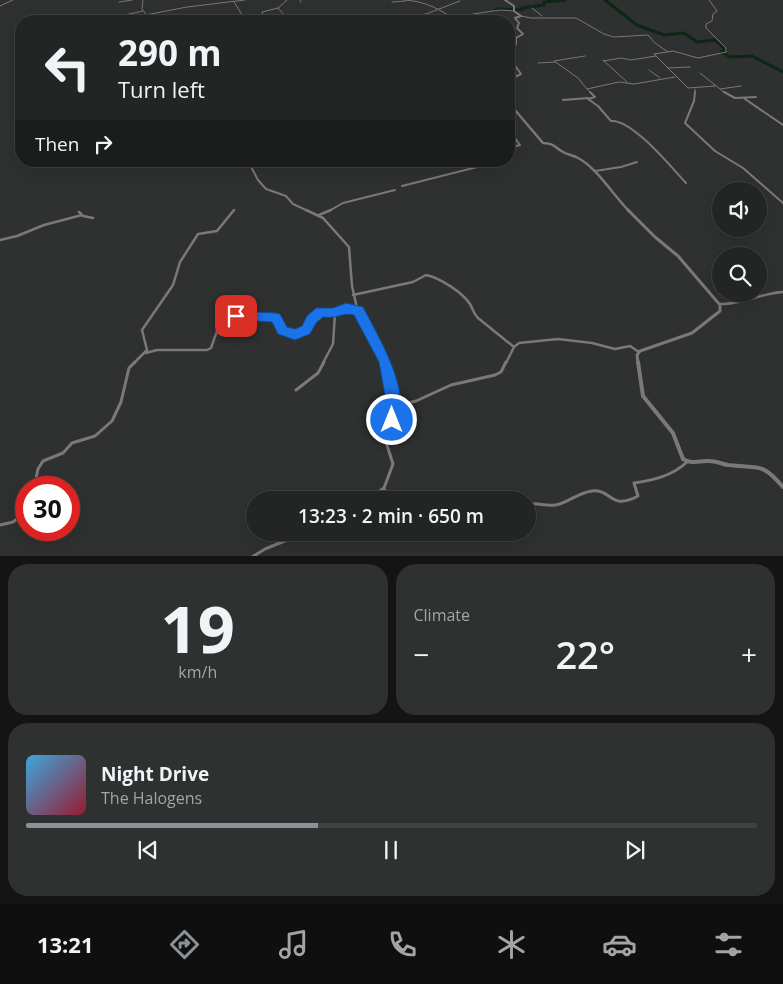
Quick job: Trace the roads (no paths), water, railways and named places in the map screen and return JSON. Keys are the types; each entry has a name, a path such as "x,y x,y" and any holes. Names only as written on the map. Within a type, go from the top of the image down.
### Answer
{"street":[{"path":"0,6 13,0"},
{"path":"120,2 132,0"},
{"path":"143,0 143,11 146,14 245,0"},
{"path":"263,15 262,12 278,8 287,0"},
{"path":"392,2 404,0 419,1 438,8 449,15"},
{"path":"506,0 514,6 514,10 527,19 542,16 572,17 582,20 609,36 648,35 668,52"},
{"path":"656,56 654,54 673,51 698,58 721,54 727,49 710,33 706,25 712,21 713,14 717,11 709,0"},
{"path":"234,2 242,15"},
{"path":"420,15 460,2"},
{"path":"278,8 284,15"},
{"path":"532,8 542,16"},
{"path":"472,14 514,10"},
{"path":"125,15 143,11"},
{"path":"515,45 516,38 523,34 517,28 519,23 516,18 521,16"},
{"path":"538,63 584,56"},
{"path":"627,82 603,60 621,58 631,60 656,56"},
{"path":"656,56 688,88 695,89 715,86"},
{"path":"554,62 578,78 595,96 563,100"},
{"path":"515,65 522,74 515,77"},
{"path":"668,68 690,66"},
{"path":"649,70 661,79"},
{"path":"700,73 715,86 735,98 756,97"},
{"path":"587,89 627,82 634,84 675,77"},
{"path":"720,89 741,86"},
{"path":"695,89 694,101 685,123 715,151 743,168 783,203"},
{"path":"588,98 611,121 620,120 632,128 634,133 660,155 686,184"},
{"path":"745,99 783,125"},
{"path":"515,110 543,143 554,144 562,152 579,158 594,172 610,188 615,197 655,237 678,256 719,304 720,311 692,333 639,352"},
{"path":"515,138 520,145 515,146"},
{"path":"594,172 637,162"},
{"path":"250,167 253,173 266,188 286,196 296,206 318,215 349,247 354,294 358,311 385,362 393,407 393,426 386,442 393,464 384,488 380,491"},
{"path":"402,186 477,167"},
{"path":"318,215 326,213 343,203 395,190"},
{"path":"145,353 147,350 142,330 173,285 182,258 198,234 217,231 234,210"},
{"path":"79,212 82,215 93,218"},
{"path":"0,240 17,238 43,226 62,223 82,215"},
{"path":"354,294 413,282 422,276 435,277 462,296 478,318 514,347"},
{"path":"767,295 783,292"},
{"path":"719,304 743,302"},
{"path":"37,476 43,461 62,453 72,443 95,436 112,421 121,402 129,368 145,353 157,350 192,352 207,350 211,348 217,331 230,326 236,316 276,318 282,330 295,334 306,330 320,312 336,313 346,308 358,311"},
{"path":"296,390 318,373 331,348 336,313"},
{"path":"393,407 410,405 433,392 452,385 498,374 504,369 514,347 519,343 558,339 592,343 615,349 630,346 639,352"},
{"path":"639,352 637,358 643,396 670,429 681,457 693,464 709,461 731,465 759,465 771,472 783,487"},
{"path":"536,504 557,505 577,494 593,491 601,492 615,502 629,501 638,495 634,483 655,480 678,470 687,462"},
{"path":"0,525 15,520"},
{"path":"252,556 285,541"}],"waterway":[{"path":"496,9 522,10 522,8 544,5 544,2 565,0"},
{"path":"605,0 637,25 664,35 684,33 697,42 715,40 726,50 721,52 730,57 752,56 783,72"}]}
